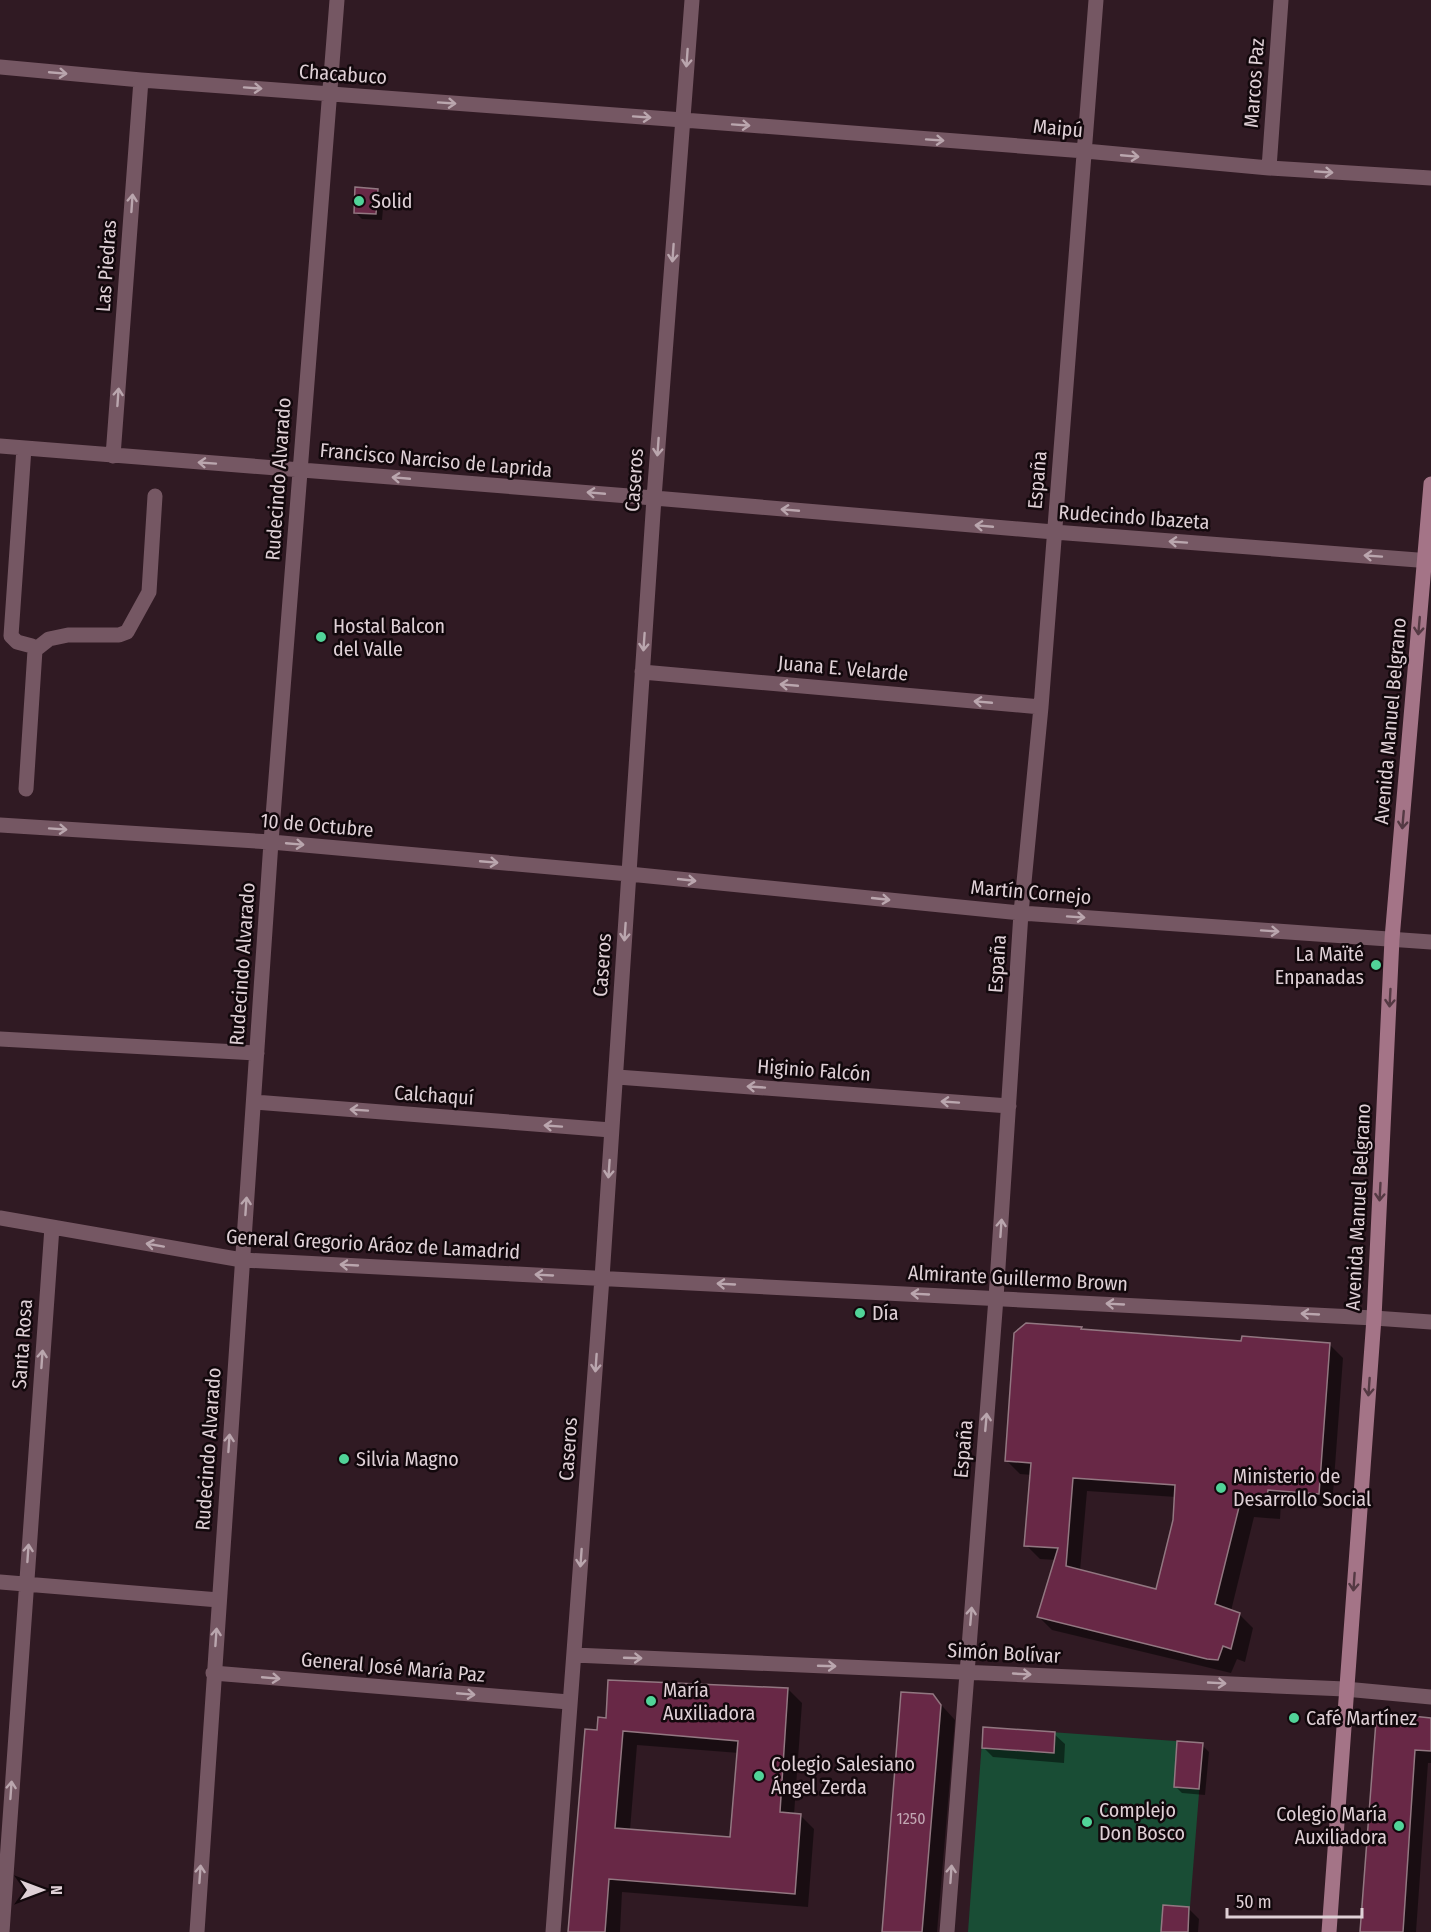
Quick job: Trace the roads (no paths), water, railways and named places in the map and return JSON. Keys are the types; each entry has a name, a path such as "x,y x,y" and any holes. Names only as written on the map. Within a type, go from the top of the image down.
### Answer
{"main road":[{"name":"Avenida Manuel Belgrano","path":"1329,1932 1345,1689 1374,1318 1392,939 1428,561 1431,484"}],"street":[{"name":"Rudecindo Alvarado","path":"196,1932 272,842 337,0"},
{"name":"Caseros","path":"553,1932 602,1278 654,498 692,0"},
{"name":"España","path":"947,1932 996,1298 1021,913 1041,707 1096,0"},
{"name":"Marcos Paz","path":"1269,168 1281,0"},
{"name":"Chacabuco","path":"0,67 141,80 683,120"},
{"name":"Las Piedras","path":"113,456 141,80"},
{"name":"Maipú","path":"683,120 1269,168 1431,178"},
{"name":"Francisco Narciso de Laprida","path":"0,446 654,498"},
{"path":"24,448 11,636 17,642 32,646 35,650 26,789"},
{"path":"35,650 49,639 68,635 119,635 127,632 148,592 155,496"},
{"name":"Rudecindo Ibazeta","path":"654,498 1428,561"},
{"name":"Juana E. Velarde","path":"642,672 1041,707"},
{"name":"10 de Octubre","path":"0,825 272,842 629,874"},
{"name":"Martín Cornejo","path":"629,874 1021,913 1431,942"},
{"path":"0,1039 257,1053"},
{"name":"Higinio Falcón","path":"616,1077 1009,1106"},
{"name":"Calchaquí","path":"254,1102 611,1130"},
{"name":"General Gregorio Aráoz de Lamadrid","path":"0,1218 242,1260 602,1278"},
{"name":"Santa Rosa","path":"2,1932 52,1227"},
{"name":"Almirante Guillermo Brown","path":"602,1278 1431,1322"},
{"path":"0,1582 219,1600"},
{"name":"Simón Bolívar","path":"574,1655 1345,1689 1431,1697"},
{"name":"General José María Paz","path":"213,1673 569,1702"}],"place":[{"name":"Solid","path":"359,201"},
{"name":"Hostal Balcon del Valle","path":"321,637"},
{"name":"La Maïté Enpanadas","path":"1376,965"},
{"name":"Día","path":"860,1313"},
{"name":"Silvia Magno","path":"344,1459"},
{"name":"Ministerio de Desarrollo Social","path":"1221,1488"},
{"name":"María Auxiliadora","path":"651,1701"},
{"name":"Café Martínez","path":"1294,1718"},
{"name":"Colegio Salesiano Ángel Zerda","path":"759,1776"},
{"name":"Complejo Don Bosco","path":"1087,1822"},
{"name":"Colegio María Auxiliadora","path":"1399,1826"}]}
